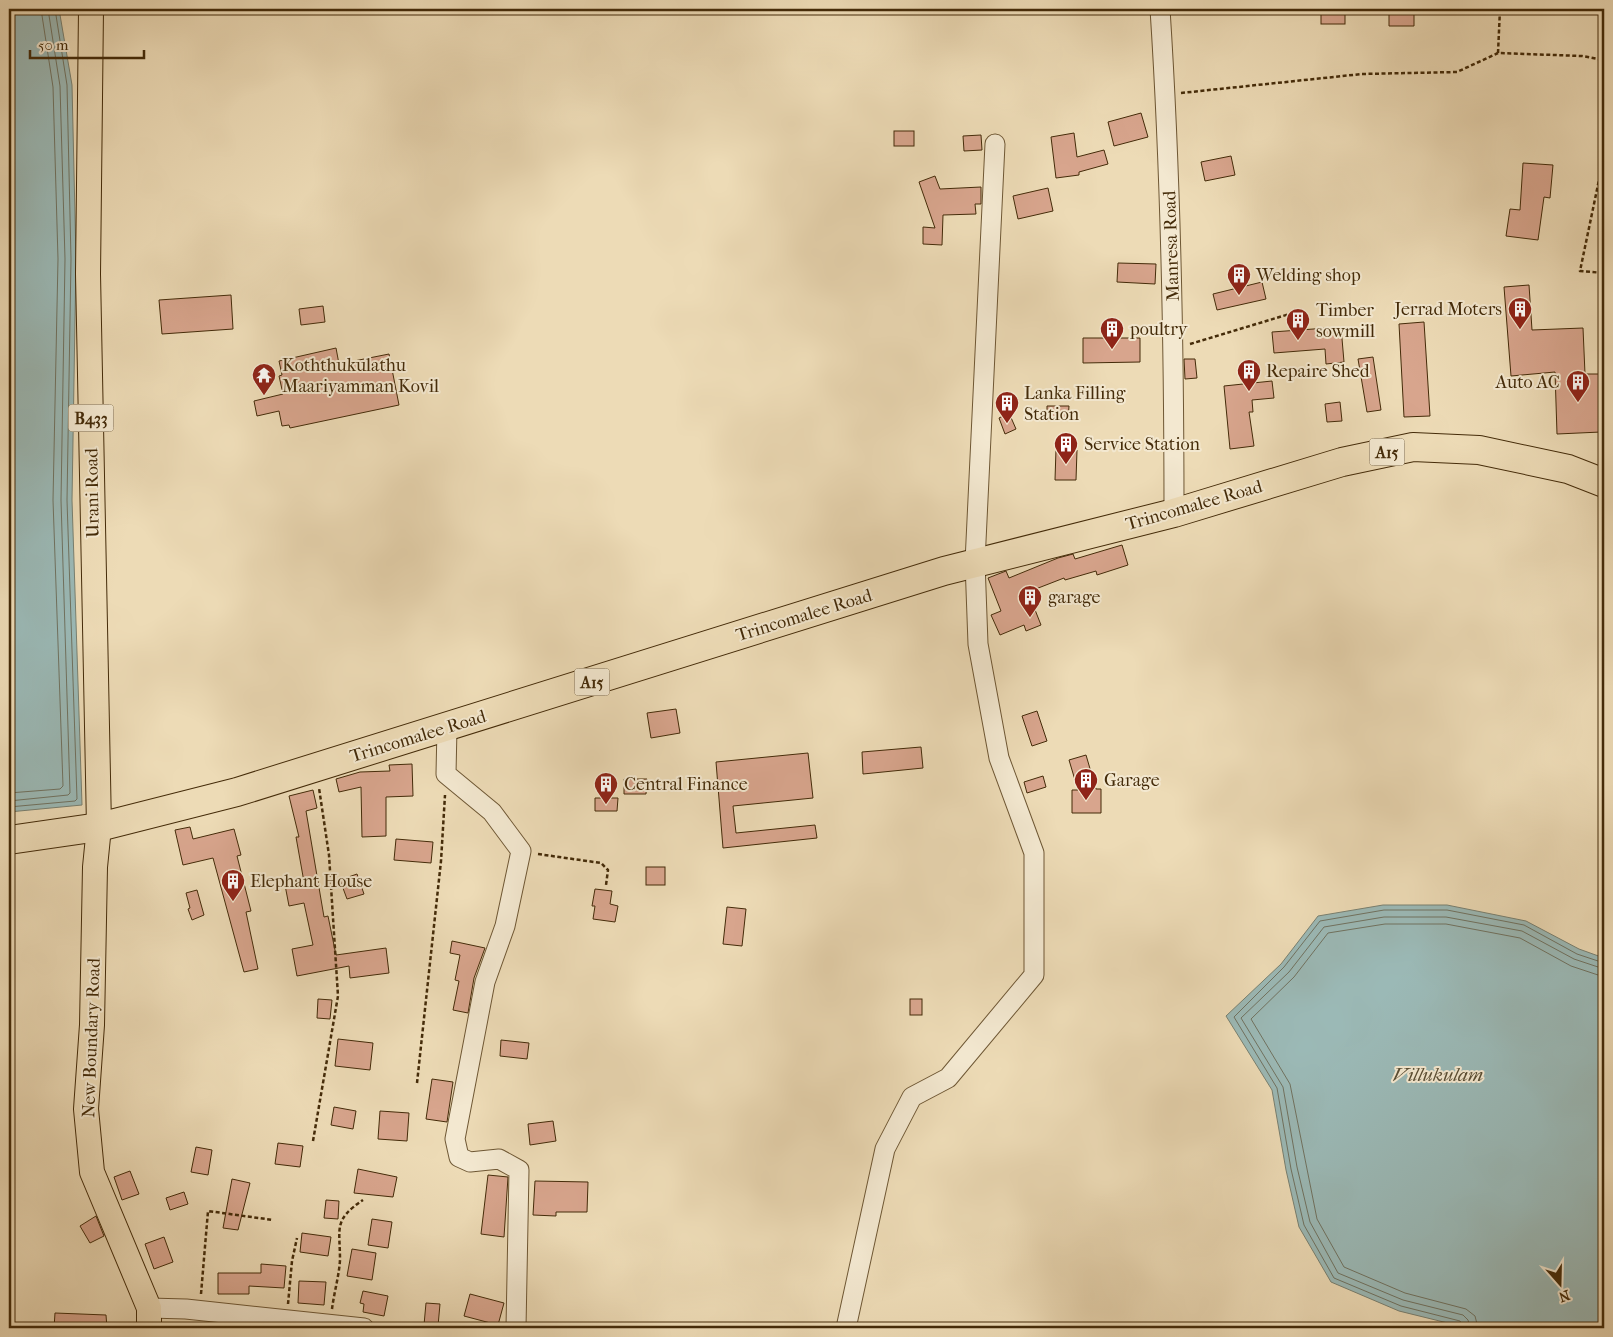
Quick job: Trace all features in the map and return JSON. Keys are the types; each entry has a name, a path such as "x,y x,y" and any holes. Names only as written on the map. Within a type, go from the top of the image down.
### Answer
{"highway":[{"name":"Trincomalee Road","path":"9,840 99,827 237,792 315,766 447,728 975,562 1174,513 1342,462 1413,446 1479,450 1568,469 1604,484"}],"main road":[{"name":"Urani Road","path":"92,9 88,274 99,827"},
{"name":"New Boundary Road","path":"99,827 95,866 92,1025 86,1109 91,1163 92,1172 149,1318"}],"street":[{"name":"Manresa Road","path":"1160,9 1166,94 1174,348 1174,513"},
{"path":"846,1328 885,1149 912,1097 948,1078 1034,975 1034,853 999,758 978,644 975,562 995,144"},
{"path":"447,728 446,774 492,812 522,851 505,926 485,982 455,1139 459,1157 470,1162 499,1159 518,1170 516,1328"},
{"path":"149,1318 200,1311 329,1326 364,1328"}],"path":[{"path":"1498,53 1500,9"},
{"path":"1166,94 1362,74 1457,72 1498,53 1582,56 1604,60"},
{"path":"1604,156 1580,271 1604,273"},
{"path":"1174,348 1296,312"},
{"path":"313,1141 338,996 329,855 315,766"},
{"path":"417,1083 441,861 446,774"},
{"path":"522,851 601,863 608,870 606,885"},
{"path":"329,1326 340,1261 338,1230 347,1211 363,1200"},
{"path":"200,1311 208,1211 273,1220"},
{"path":"287,1321 292,1261 297,1238"}],"water":[{"path":"9,9 59,9 72,85 76,259 72,500 82,805 9,812"},
{"name":"Villukulam","path":"1383,905 1447,905 1526,921 1579,949 1604,958 1604,1327 1468,1328 1399,1311 1331,1282 1299,1227 1286,1170 1272,1090 1226,1016 1281,964 1318,916"}],"building":[{"path":"1321,9 1345,9 1345,24 1321,24"},
{"path":"1389,9 1414,10 1414,26 1389,26"},
{"path":"1141,113 1148,137 1114,146 1108,122"},
{"path":"894,131 914,131 914,146 894,146"},
{"path":"1074,133 1077,157 1104,150 1108,164 1079,172 1079,175 1056,178 1051,137"},
{"path":"981,135 982,150 964,151 963,136"},
{"path":"1231,156 1235,175 1205,181 1201,162"},
{"path":"1523,163 1553,165 1550,198 1544,197 1538,240 1506,236 1510,209 1520,210"},
{"path":"935,176 940,189 981,187 981,204 975,204 976,214 943,215 942,245 923,244 923,227 935,228 919,182"},
{"path":"1048,188 1053,211 1018,219 1013,196"},
{"path":"1118,263 1156,264 1155,284 1117,282"},
{"name":"Welding shop","path":"1262,282 1266,299 1217,310 1213,294"},
{"path":"1529,285 1532,330 1583,328 1585,374 1599,374 1601,432 1557,434 1555,372 1511,376 1504,287"},
{"path":"231,295 233,329 162,334 159,300"},
{"path":"323,306 325,322 301,325 299,309"},
{"path":"1424,322 1430,416 1404,417 1399,324"},
{"path":"1341,327 1344,362 1326,364 1325,349 1274,353 1272,332"},
{"name":"poultry","path":"1083,338 1140,338 1140,362 1083,363"},
{"path":"336,348 339,364 389,354 399,405 290,428 289,425 282,426 279,411 257,416 254,401 283,394 279,376 282,375 279,361"},
{"path":"1373,357 1381,410 1367,412 1358,359"},
{"path":"1184,359 1195,359 1197,378 1185,379"},
{"path":"1272,381 1274,398 1252,400 1253,412 1249,412 1254,446 1230,449 1224,386"},
{"path":"1340,402 1342,421 1327,422 1325,404"},
{"path":"1047,406 1069,406 1068,420 1047,420"},
{"name":"Lanka Filling Station","path":"1009,413 1016,429 1005,434 999,418"},
{"name":"Service Station","path":"1056,449 1077,450 1076,480 1055,480"},
{"path":"1122,545 1128,565 1097,575 1096,571 1065,580 1064,578 1028,592 1041,625 1026,631 1024,625 1000,635 991,615 1001,611 988,578 1006,571 1009,578 1058,558 1073,554 1075,559"},
{"path":"676,709 680,733 651,738 647,713"},
{"path":"1037,711 1047,741 1032,746 1022,716"},
{"path":"921,747 923,768 863,774 862,752"},
{"path":"808,753 813,798 733,806 736,833 815,825 817,838 723,848 716,762"},
{"path":"1086,755 1096,789 1101,789 1101,813 1072,813 1072,790 1078,790 1069,760"},
{"path":"412,764 413,796 386,797 386,836 362,837 361,787 339,792 336,779 360,772 390,771 389,765"},
{"path":"1043,776 1046,787 1027,793 1024,782"},
{"path":"624,779 647,779 646,794 624,794"},
{"path":"313,790 317,808 306,811 324,917 328,916 336,955 386,948 389,973 350,978 349,966 297,976 292,949 313,945 304,903 289,906 285,885 304,882 296,837 299,837 289,796"},
{"name":"Central Finance","path":"595,798 618,798 617,811 595,811"},
{"name":"Elephant House","path":"190,827 193,839 234,829 241,855 237,856 251,911 246,912 258,969 244,972 213,858 183,865 175,830"},
{"path":"396,839 433,842 431,863 394,860"},
{"path":"646,867 665,867 665,885 646,885"},
{"path":"357,874 364,894 347,899 340,880"},
{"path":"595,889 612,891 610,904 618,906 615,922 593,919 595,906 592,906"},
{"path":"197,890 204,915 192,920 188,909 190,908 186,893"},
{"path":"727,907 746,909 742,946 723,944"},
{"path":"452,941 485,948 474,978 468,1013 453,1010 459,981 455,980 460,955 450,953"},
{"path":"318,999 332,1000 330,1019 317,1018"},
{"path":"910,999 922,999 922,1015 910,1015"},
{"path":"338,1039 373,1043 370,1070 335,1066"},
{"path":"501,1040 529,1043 527,1059 500,1056"},
{"path":"432,1079 453,1082 447,1122 426,1119"},
{"path":"334,1107 356,1111 353,1129 331,1125"},
{"path":"380,1111 409,1113 407,1141 378,1139"},
{"path":"553,1121 556,1141 530,1145 528,1124"},
{"path":"278,1143 303,1146 300,1167 275,1164"},
{"path":"196,1147 212,1150 208,1175 191,1172"},
{"path":"358,1169 397,1177 393,1197 354,1193"},
{"path":"130,1171 139,1194 122,1200 114,1177"},
{"path":"488,1175 508,1177 504,1237 481,1234"},
{"path":"232,1179 250,1183 238,1230 223,1228"},
{"path":"535,1181 588,1182 587,1212 556,1212 556,1216 533,1215"},
{"path":"184,1192 188,1204 170,1210 166,1198"},
{"path":"326,1200 339,1201 338,1219 324,1218"},
{"path":"96,1216 104,1236 90,1243 80,1226"},
{"path":"372,1219 392,1222 388,1248 368,1245"},
{"path":"302,1233 331,1237 328,1256 300,1252"},
{"path":"164,1237 173,1262 154,1269 145,1244"},
{"path":"352,1249 376,1253 372,1280 347,1276"},
{"path":"261,1264 286,1266 284,1288 249,1286 249,1294 218,1294 218,1273 261,1273"},
{"path":"299,1281 326,1282 324,1305 298,1303"},
{"path":"363,1291 388,1296 384,1316 363,1312 364,1304 360,1303"},
{"path":"470,1294 504,1303 498,1325 464,1316"},
{"path":"426,1303 440,1304 438,1326 424,1325"},
{"path":"55,1313 106,1315 107,1328 54,1328"}],"place":[{"name":"Welding shop","path":"1239,296"},
{"name":"Jerrad Moters","path":"1520,330"},
{"name":"Timber sowmill","path":"1298,341"},
{"name":"poultry","path":"1112,350"},
{"name":"Repaire Shed","path":"1249,392"},
{"name":"Koththukulathu Maariyamman Kovil","path":"264,396"},
{"name":"Auto AC","path":"1578,403"},
{"name":"Lanka Filling Station","path":"1007,424"},
{"name":"Service Station","path":"1066,465"},
{"name":"garage","path":"1030,618"},
{"name":"Garage","path":"1086,801"},
{"name":"Central Finance","path":"606,805"},
{"name":"Elephant House","path":"233,902"}]}
